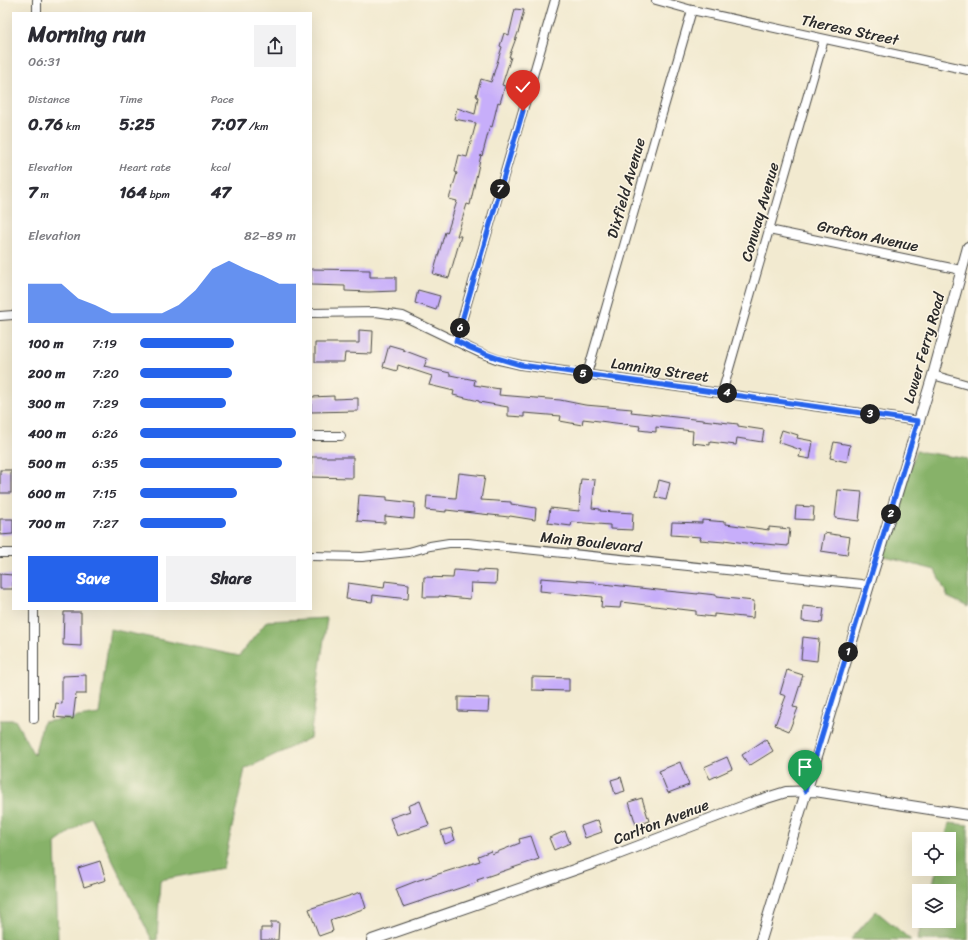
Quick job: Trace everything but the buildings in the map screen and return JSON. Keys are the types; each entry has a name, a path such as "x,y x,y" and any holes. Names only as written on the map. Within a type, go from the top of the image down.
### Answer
{"street":[{"path":"37,0 37,12"},
{"path":"456,341 555,0"},
{"name":"Theresa Street","path":"656,0 692,10 968,70"},
{"name":"Dixfield Avenue","path":"587,374 692,10"},
{"name":"Conway Avenue","path":"722,392 824,39"},
{"name":"Grafton Avenue","path":"769,230 961,270"},
{"name":"Lower Ferry Road","path":"761,940 805,791 933,375 968,247"},
{"name":"Lanning Street","path":"312,312 376,312 396,314 416,321 478,352 499,360 521,365 722,392 918,421"},
{"path":"0,316 12,316"},
{"path":"933,375 968,385"},
{"path":"312,436 341,436"},
{"name":"Main Boulevard","path":"312,556 362,557 409,552 430,546 449,543 468,543 853,583 869,586"},
{"path":"0,553 12,553"},
{"path":"34,610 34,719"},
{"name":"Carlton Avenue","path":"374,940 597,862 786,792 805,791 968,815"}],"green space":[{"path":"916,451 968,459 968,607 948,597 935,570 881,556"},
{"path":"327,618 310,738 245,769 223,868 160,880 157,940 152,940 91,817 55,843 58,940 0,940 0,720 15,720 34,755 43,722 99,714 110,629 239,656 267,621"},
{"path":"949,823 968,825 968,940 917,940 921,928 956,928 956,884 933,884 935,876 956,876 956,832 947,832"},
{"path":"876,911 911,940 851,939"}],"route":[{"path":"523,111 456,341 499,360 521,365 722,392 918,421 869,586 805,791"}]}
